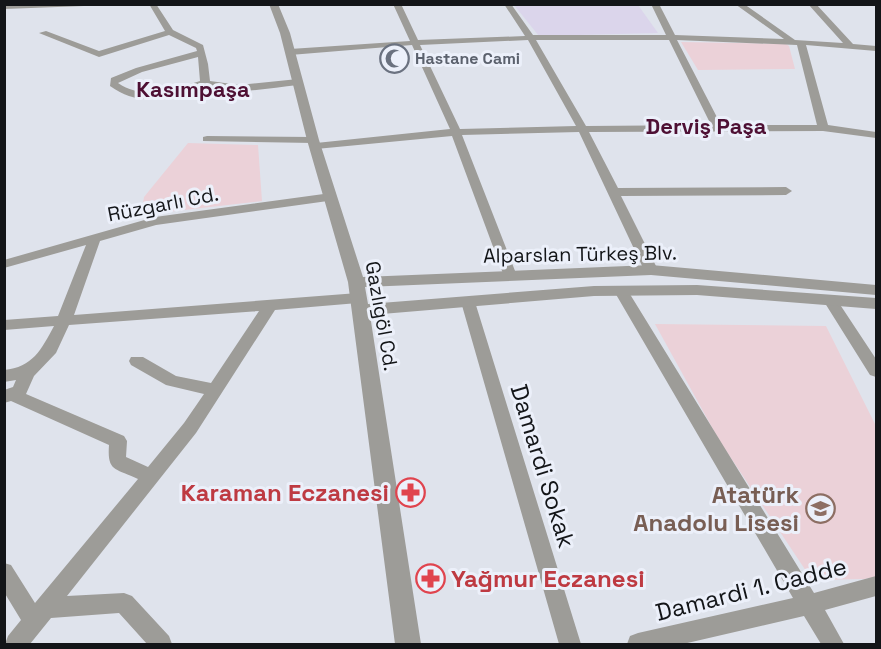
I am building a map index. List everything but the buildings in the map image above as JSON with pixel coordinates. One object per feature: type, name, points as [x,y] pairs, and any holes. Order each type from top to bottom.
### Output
[{"type":"street","points":[[4,7],[84,4]]},
{"type":"street","points":[[152,4],[170,32],[200,46],[205,83]]},
{"type":"street","name":"Gazlıgöl Cd.","points":[[273,4],[290,52],[358,296],[408,645]]},
{"type":"street","points":[[398,4],[456,132],[510,276]]},
{"type":"street","points":[[507,4],[532,38],[582,129],[651,270]]},
{"type":"street","points":[[654,4],[673,37],[718,129]]},
{"type":"street","points":[[738,4],[796,41],[823,128]]},
{"type":"street","points":[[811,4],[850,46]]},
{"type":"street","points":[[43,33],[99,54],[170,32]]},
{"type":"street","points":[[290,52],[532,38],[673,37],[796,41],[876,48]]},
{"type":"street","points":[[201,53],[126,75],[114,80],[113,84],[125,91],[148,97],[205,83],[225,87],[298,82]]},
{"type":"street","points":[[207,139],[315,143],[456,132],[582,129],[823,128],[876,135]]},
{"type":"street","points":[[614,192],[786,191]]},
{"type":"street","name":"Rüzgarlı Cd.","points":[[4,264],[155,221],[331,197]]},
{"type":"street","points":[[8,396],[19,391],[27,373],[50,349],[64,321],[95,237]]},
{"type":"street","name":"Alparslan Türkeş Blv.","points":[[358,296],[510,276],[651,270],[876,290]]},
{"type":"street","name":"Alparslan Türkeş Blv.","points":[[358,296],[468,302],[594,291],[697,290],[876,303]]},
{"type":"street","points":[[621,291],[811,604],[833,645]]},
{"type":"street","points":[[4,325],[270,306],[358,296]]},
{"type":"street","points":[[830,300],[876,371]]},
{"type":"street","name":"Damardi Sokak","points":[[468,302],[570,645]]},
{"type":"street","points":[[16,645],[190,428],[270,306]]},
{"type":"street","points":[[137,361],[172,381],[215,390]]},
{"type":"street","points":[[4,376],[27,373]]},
{"type":"street","points":[[8,396],[118,441],[117,461],[151,476]]},
{"type":"street","points":[[4,572],[12,596],[40,614],[124,603],[161,645]]},
{"type":"street","name":"Damardi 1. Cadde","points":[[638,645],[811,604],[876,586]]},
{"type":"shaded area","points":[[514,5],[638,5],[658,33],[539,36]]},
{"type":"shaded area","points":[[681,42],[786,44],[789,46],[795,69],[698,70]]},
{"type":"shaded area","points":[[188,143],[258,145],[262,201],[141,215],[144,197]]},
{"type":"shaded area","name":"Atatürk Anadolu Lisesi","points":[[655,324],[826,326],[876,426],[876,577],[812,580],[719,440]]},
{"type":"place","name":"Hastane Cami","points":[[394,58]]},
{"type":"place","name":"Karaman Eczanesi","points":[[410,492]]},
{"type":"place","name":"Atatürk Anadolu Lisesi","points":[[820,508]]},
{"type":"place","name":"Yağmur Eczanesi","points":[[430,578]]},
{"type":"district","name":"Kasımpaşa","points":[[193,89]]},
{"type":"district","name":"Derviş Paşa","points":[[706,126]]}]
